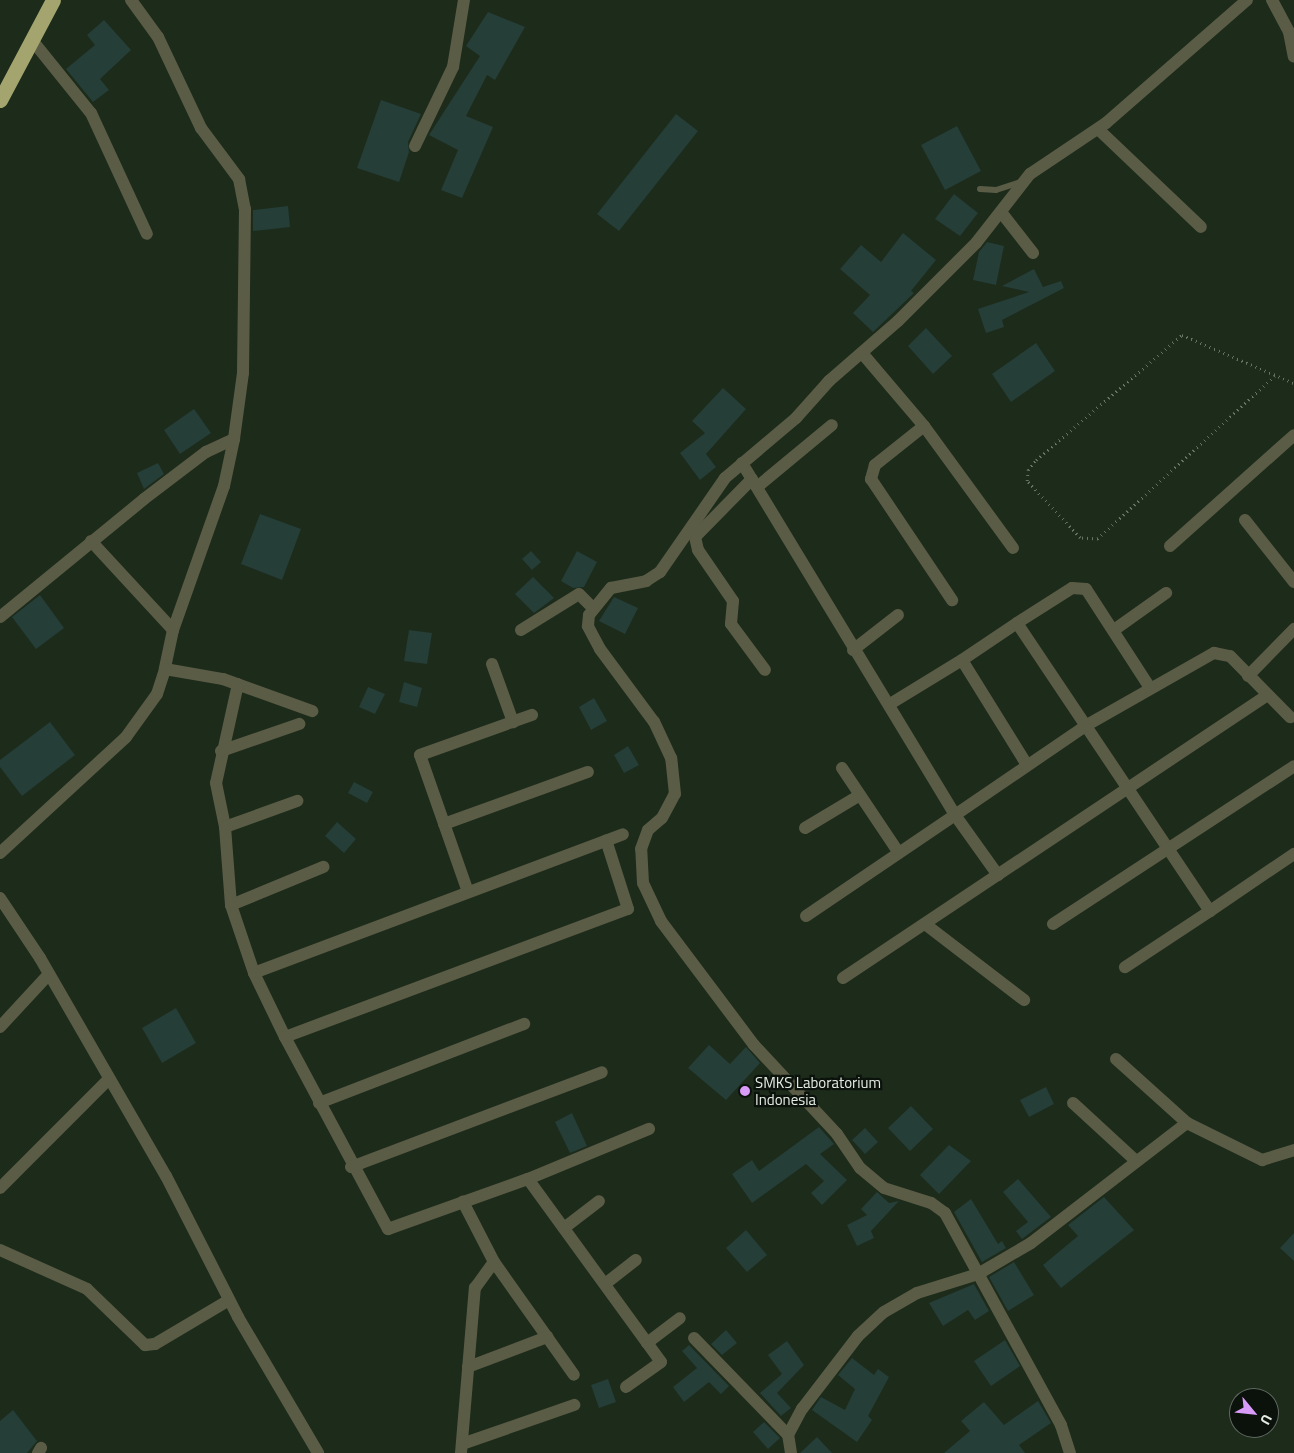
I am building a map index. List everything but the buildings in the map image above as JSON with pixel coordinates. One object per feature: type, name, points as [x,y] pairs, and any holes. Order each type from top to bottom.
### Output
[{"type":"highway","points":[[0,100],[53,0]]},
{"type":"street","points":[[0,853],[126,737],[157,694],[165,669],[173,630],[221,495],[234,438],[243,373],[246,243],[239,179],[201,128],[158,37],[131,0]]},
{"type":"street","points":[[415,146],[453,67],[464,0]]},
{"type":"street","points":[[1070,1453],[1061,1425],[943,1211],[884,1188],[860,1168],[837,1134],[754,1045],[661,921],[643,882],[641,849],[648,830],[662,818],[675,794],[671,758],[654,722],[588,626],[593,608],[611,588],[646,581],[660,572],[711,494],[742,462],[796,418],[829,380],[862,353],[976,244],[1002,212],[1022,181],[1054,154],[1098,129],[1247,0]]},
{"type":"street","points":[[1272,0],[1289,32],[1294,57]]},
{"type":"street","points":[[32,40],[91,113],[147,234]]},
{"type":"street","points":[[1098,129],[1201,226]]},
{"type":"street","points":[[1002,212],[1033,253]]},
{"type":"street","points":[[862,353],[924,426],[1013,548]]},
{"type":"street","points":[[764,670],[731,624],[733,600],[698,550],[695,537],[754,483],[832,425]]},
{"type":"street","points":[[924,426],[875,465],[871,479],[952,600]]},
{"type":"street","points":[[1170,546],[1294,434]]},
{"type":"street","points":[[0,617],[91,541],[206,452],[234,438]]},
{"type":"street","points":[[742,462],[853,650],[890,704],[955,815],[998,875]]},
{"type":"street","points":[[1245,520],[1294,582]]},
{"type":"street","points":[[91,541],[173,630]]},
{"type":"street","points":[[890,704],[962,660],[1072,588],[1086,589],[1150,688]]},
{"type":"street","points":[[1114,630],[1166,593]]},
{"type":"street","points":[[521,630],[579,594],[593,608]]},
{"type":"street","points":[[853,650],[898,615]]},
{"type":"street","points":[[1017,623],[1170,849],[1210,912]]},
{"type":"street","points":[[1248,676],[1294,629]]},
{"type":"street","points":[[806,916],[1087,725],[1214,652],[1230,656],[1266,696],[1293,717]]},
{"type":"street","points":[[962,660],[1027,765]]},
{"type":"street","points":[[492,664],[513,722]]},
{"type":"street","points":[[165,669],[238,684],[312,711]]},
{"type":"street","points":[[238,684],[221,751],[216,783],[225,827],[231,905],[254,972],[285,1036],[351,1167],[388,1229],[528,1179],[649,1129]]},
{"type":"street","points":[[843,978],[1266,696]]},
{"type":"street","points":[[468,892],[420,755],[532,715]]},
{"type":"street","points":[[221,751],[299,724]]},
{"type":"street","points":[[1053,924],[1294,766]]},
{"type":"street","points":[[842,768],[899,853]]},
{"type":"street","points":[[444,824],[588,772]]},
{"type":"street","points":[[805,828],[860,795]]},
{"type":"street","points":[[225,827],[297,801]]},
{"type":"street","points":[[254,972],[622,834]]},
{"type":"street","points":[[285,1036],[628,909],[606,840]]},
{"type":"street","points":[[1125,967],[1210,912],[1294,854]]},
{"type":"street","points":[[231,905],[324,867]]},
{"type":"street","points":[[0,898],[49,974],[166,1176],[228,1300],[318,1453]]},
{"type":"street","points":[[925,924],[1024,1000]]},
{"type":"street","points":[[0,1027],[49,974]]},
{"type":"street","points":[[319,1103],[524,1024]]},
{"type":"street","points":[[1116,1060],[1187,1123],[1262,1160],[1276,1159],[1294,1150]]},
{"type":"street","points":[[351,1167],[602,1072]]},
{"type":"street","points":[[0,1188],[109,1079]]},
{"type":"street","points":[[1073,1103],[1134,1160]]},
{"type":"street","points":[[788,1435],[830,1372],[884,1312],[917,1293],[978,1274],[1032,1242],[1134,1160],[1187,1123]]},
{"type":"street","points":[[528,1179],[661,1362],[626,1387]]},
{"type":"street","points":[[564,1228],[599,1201]]},
{"type":"street","points":[[463,1202],[494,1262],[574,1375]]},
{"type":"street","points":[[0,1250],[87,1289],[145,1345],[154,1344],[228,1300]]},
{"type":"street","points":[[605,1284],[636,1260]]},
{"type":"street","points":[[494,1262],[475,1288],[462,1449],[574,1404]]},
{"type":"street","points":[[647,1343],[680,1318]]},
{"type":"street","points":[[468,1367],[547,1337]]},
{"type":"street","points":[[694,1338],[788,1435],[791,1453]]},
{"type":"lane","points":[[980,189],[996,190],[1022,181]]},
{"type":"path","points":[[1274,376],[1098,539],[1080,538],[1027,481],[1028,470],[1036,460],[1182,336],[1294,383]]},
{"type":"place","name":"SMKS Laboratorium Indonesia","points":[[745,1091]]}]
